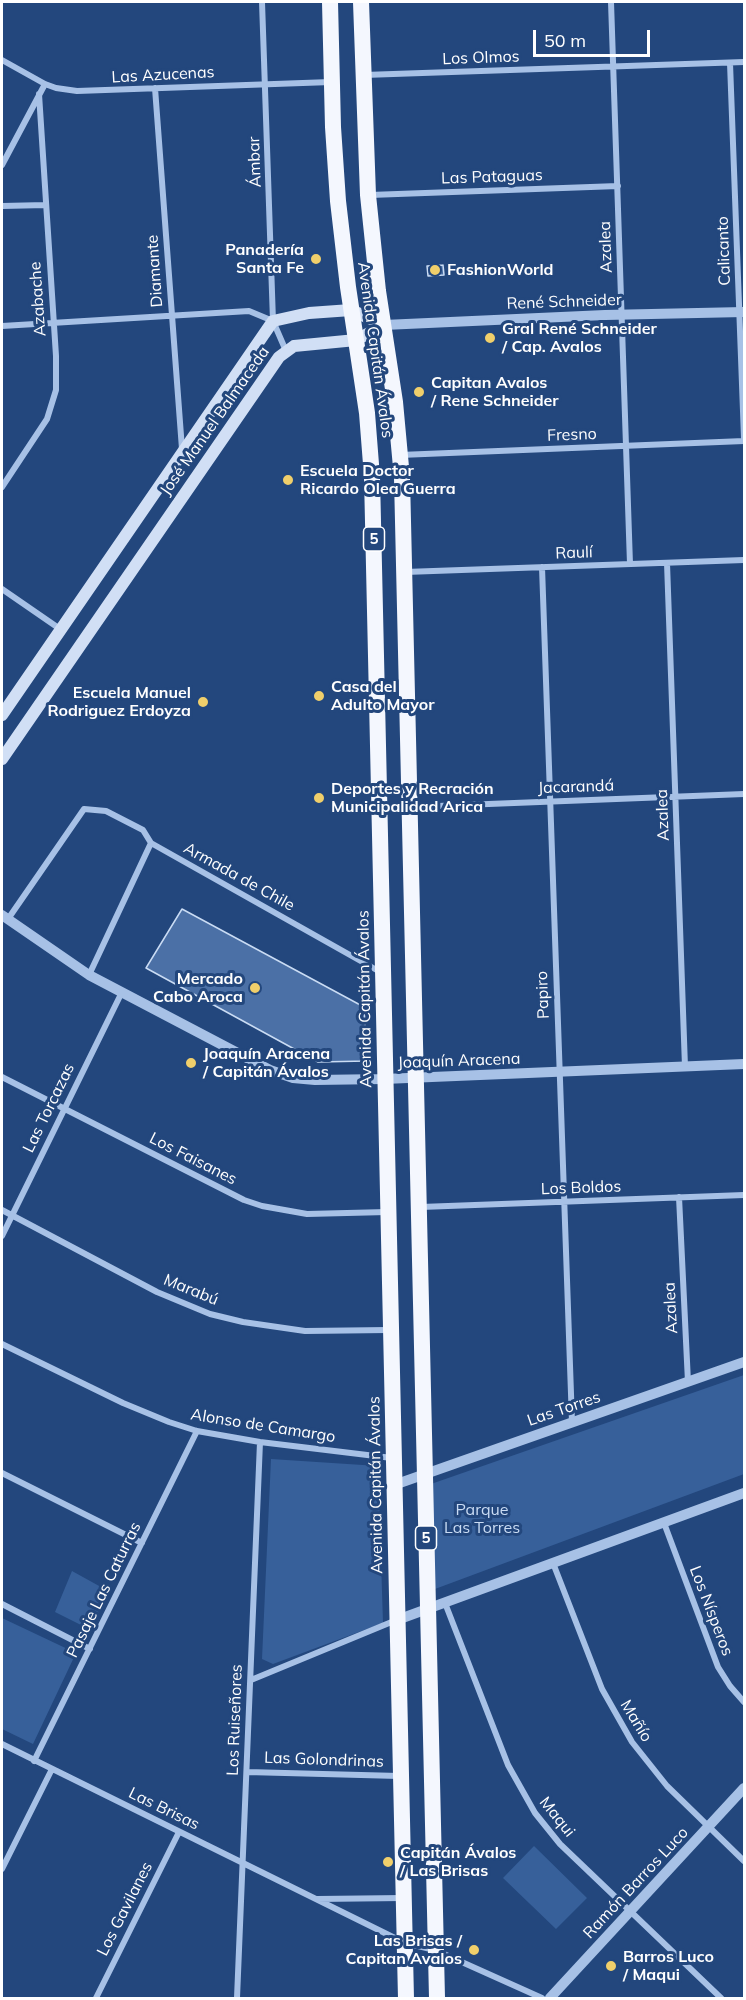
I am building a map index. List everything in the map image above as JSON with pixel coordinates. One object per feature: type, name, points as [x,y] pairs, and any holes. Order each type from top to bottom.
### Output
[{"type":"highway","name":"Avenida Capitán Ávalos","points":[[330,2],[336,176],[351,310],[367,413],[372,487],[406,1998]]},
{"type":"highway","name":"Avenida Capitán Ávalos","points":[[361,2],[368,195],[378,291],[400,455],[437,1998]]},
{"type":"main road","points":[[273,321],[309,313],[351,310],[384,325]]},
{"type":"main road","name":"José Manuel Balmaceda","points":[[2,715],[273,321]]},
{"type":"main road","name":"José Manuel Balmaceda","points":[[2,759],[279,357],[286,351],[303,344],[356,340],[384,325]]},
{"type":"street","name":"Ámbar","points":[[262,2],[273,321]]},
{"type":"street","name":"Azalea","points":[[611,2],[630,564]]},
{"type":"street","name":"Las Azucenas","points":[[2,60],[45,84],[78,91],[332,82]]},
{"type":"street","name":"Los Olmos","points":[[363,75],[744,62]]},
{"type":"street","name":"Calicanto","points":[[730,63],[742,312],[744,440]]},
{"type":"street","points":[[2,165],[45,84]]},
{"type":"street","name":"Diamante","points":[[155,88],[182,453]]},
{"type":"street","name":"Azabache","points":[[2,487],[37,436],[51,408],[56,380],[39,94]]},
{"type":"street","points":[[735,180],[744,180]]},
{"type":"street","name":"Las Pataguas","points":[[368,195],[618,186]]},
{"type":"street","points":[[2,206],[46,205]]},
{"type":"street","points":[[2,326],[240,310],[256,312],[273,321],[286,351]]},
{"type":"street","name":"René Schneider","points":[[384,325],[742,312]]},
{"type":"street","name":"Fresno","points":[[400,455],[744,440]]},
{"type":"street","name":"Raulí","points":[[404,572],[744,560]]},
{"type":"street","name":"Azalea","points":[[667,563],[685,1066]]},
{"type":"street","name":"Papiro","points":[[542,567],[572,1422]]},
{"type":"street","points":[[2,589],[60,629]]},
{"type":"street","name":"Jacarandá","points":[[409,807],[744,794]]},
{"type":"street","name":"Armada de Chile","points":[[5,917],[84,809],[106,811],[143,830],[151,843],[382,973]]},
{"type":"street","points":[[89,975],[151,843]]},
{"type":"street","name":"Joaquín Aracena","points":[[5,917],[89,975],[280,1075],[303,1080],[415,1078],[744,1064]]},
{"type":"street","name":"Las Torcazas","points":[[2,1236],[122,992]]},
{"type":"street","name":"Los Faisanes","points":[[2,1077],[244,1200],[262,1206],[307,1214],[387,1212]]},
{"type":"street","name":"Los Boldos","points":[[418,1207],[744,1195]]},
{"type":"street","name":"Azalea","points":[[679,1197],[688,1382]]},
{"type":"street","name":"Marabú","points":[[2,1209],[157,1292],[210,1314],[253,1324],[306,1331],[390,1330]]},
{"type":"street","name":"Alonso de Camargo","points":[[2,1344],[123,1403],[197,1431],[260,1442],[393,1458]]},
{"type":"street","name":"Las Torres","points":[[394,1485],[744,1362]]},
{"type":"street","name":"Pasaje Las Caturras","points":[[34,1761],[197,1431]]},
{"type":"street","name":"Los Ruiseñores","points":[[237,1998],[260,1442]]},
{"type":"street","points":[[2,1473],[142,1543]]},
{"type":"street","points":[[251,1680],[397,1620],[744,1493]]},
{"type":"street","name":"Los Nísperos","points":[[664,1522],[718,1667],[744,1702]]},
{"type":"street","name":"Mañío","points":[[553,1563],[602,1689],[622,1727],[655,1773],[744,1861]]},
{"type":"street","name":"Maqui","points":[[445,1603],[501,1748],[521,1792],[542,1823],[560,1844],[721,1998]]},
{"type":"street","points":[[2,1604],[90,1649]]},
{"type":"street","name":"Las Brisas","points":[[2,1744],[405,1943],[435,1950],[543,1998]]},
{"type":"street","points":[[2,1869],[52,1769]]},
{"type":"street","name":"Las Golondrinas","points":[[247,1772],[400,1776]]},
{"type":"street","name":"Ramón Barros Luco","points":[[550,1998],[744,1788]]},
{"type":"street","name":"Los Gavilanes","points":[[96,1998],[179,1832]]},
{"type":"street","name":"Las Brisas","points":[[315,1899],[403,1898]]},
{"type":"green space","name":"Parque Las Torres","points":[[744,1375],[744,1474],[435,1589],[431,1484]]},
{"type":"green space","points":[[271,1459],[378,1466],[383,1623],[273,1664],[262,1659]]},
{"type":"green space","points":[[72,1571],[110,1592],[89,1629],[55,1612]]},
{"type":"green space","points":[[2,1618],[76,1653],[33,1744],[2,1729]]},
{"type":"green space","points":[[534,1846],[587,1898],[556,1929],[503,1878]]},
{"type":"building","name":"FashionWorld","points":[[443,265],[444,275],[428,276],[427,266]]},
{"type":"building","name":"Mercado Cabo Aroca","points":[[182,909],[364,1007],[367,1061],[318,1062],[146,968]]},
{"type":"place","name":"Panadería Santa Fe","points":[[316,259]]},
{"type":"place","name":"FashionWorld","points":[[435,270]]},
{"type":"place","name":"Gral René Schneider / Cap. Avalos","points":[[490,338]]},
{"type":"place","name":"Capitan Avalos / Rene Schneider","points":[[419,392]]},
{"type":"place","name":"Escuela Doctor Ricardo Olea Guerra","points":[[288,480]]},
{"type":"place","name":"Casa del Adulto Mayor","points":[[319,696]]},
{"type":"place","name":"Escuela Manuel Rodriguez Erdoyza","points":[[203,702]]},
{"type":"place","name":"Deportes y Recración Municipalidad Arica","points":[[319,798]]},
{"type":"place","name":"Mercado Cabo Aroca","points":[[255,988]]},
{"type":"place","name":"Joaquín Aracena / Capitán Ávalos","points":[[191,1063]]},
{"type":"place","name":"Capitán Ávalos / Las Brisas","points":[[388,1862]]},
{"type":"place","name":"Las Brisas / Capitan Avalos","points":[[474,1950]]},
{"type":"place","name":"Barros Luco / Maqui","points":[[611,1966]]}]
